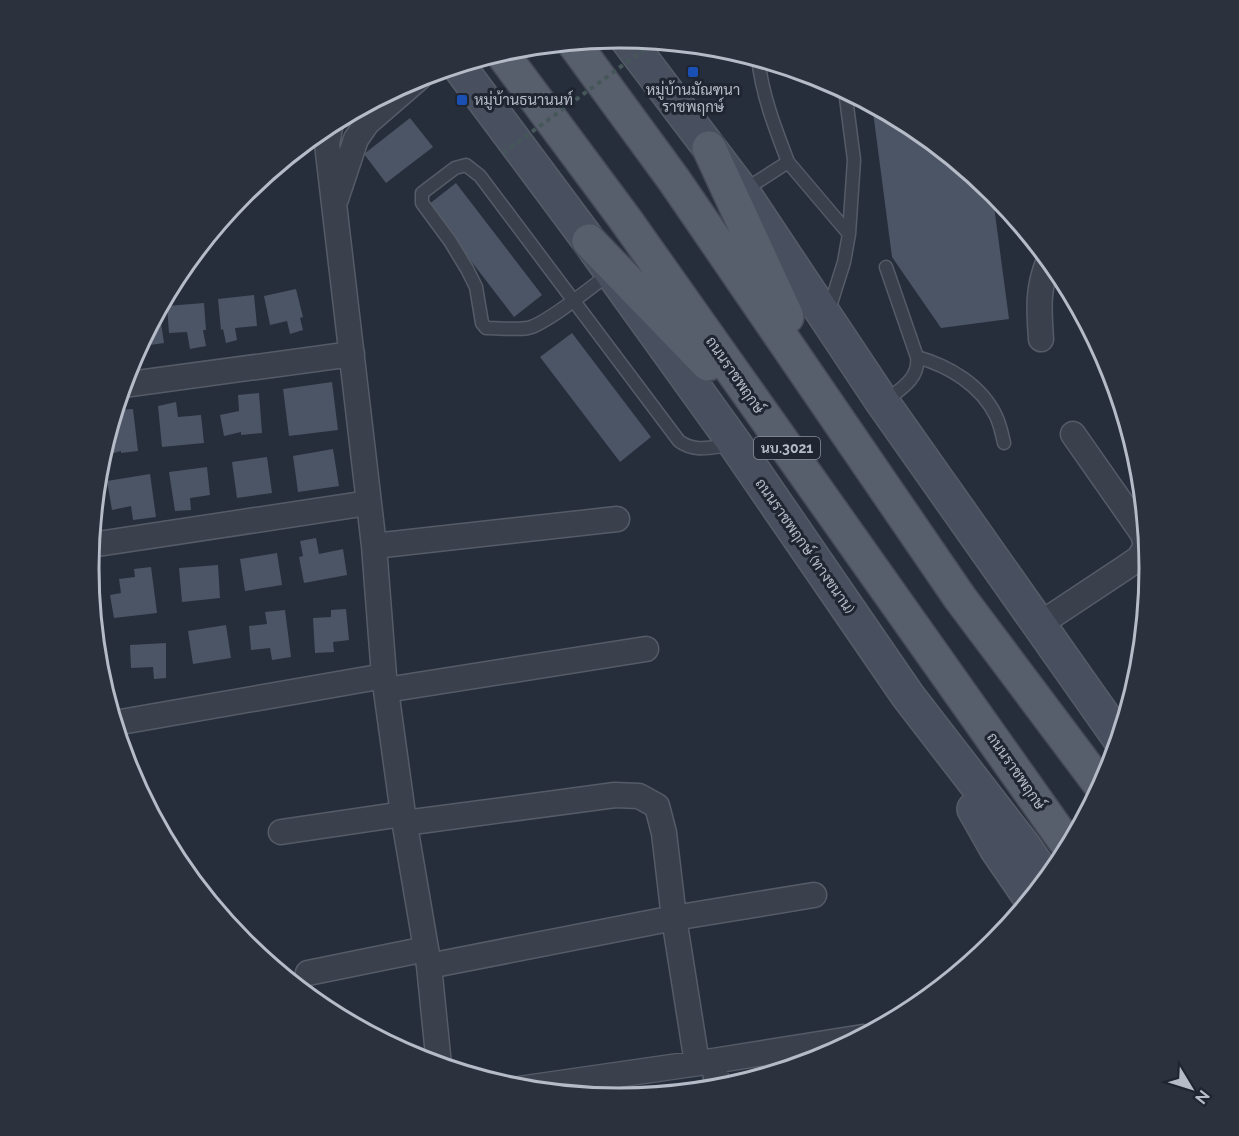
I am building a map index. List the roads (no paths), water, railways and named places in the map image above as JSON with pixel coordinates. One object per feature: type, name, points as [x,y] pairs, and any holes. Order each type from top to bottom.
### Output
[{"type":"main road","points":[[642,49],[709,148],[742,191],[883,403],[1114,730]]},
{"type":"main road","points":[[579,50],[674,180],[960,598],[1095,778]]},
{"type":"main road","name":"ถนนราชพฤกษ์","points":[[507,61],[625,219],[1063,839]]},
{"type":"main road","name":"ถนนราชพฤกษ์ (ทางขนาน)","points":[[464,72],[589,241],[735,444],[908,696],[1041,872]]},
{"type":"main road","points":[[709,148],[828,405]]},
{"type":"main road","points":[[589,241],[781,439]]},
{"type":"main road","points":[[908,696],[996,848],[1026,892]]},
{"type":"main road","points":[[1094,700],[1116,723]]},
{"type":"street","points":[[334,204],[356,139],[367,123],[392,101]]},
{"type":"street","points":[[328,138],[327,144],[374,546],[385,683],[404,818],[428,957],[438,1055]]},
{"type":"street","points":[[1041,339],[1040,294],[1045,269]]},
{"type":"street","points":[[134,384],[352,354]]},
{"type":"street","points":[[1073,434],[1137,526]]},
{"type":"street","points":[[100,544],[368,503]]},
{"type":"street","points":[[374,546],[617,519]]},
{"type":"street","points":[[1040,624],[1124,569],[1139,556]]},
{"type":"street","points":[[123,722],[385,683],[646,650]]},
{"type":"street","points":[[281,832],[615,795],[639,796],[657,806],[664,833],[674,918],[706,1062],[714,1079]]},
{"type":"street","points":[[308,973],[428,957],[814,895]]},
{"type":"street","points":[[553,1084],[831,1042]]},
{"type":"lane","points":[[759,68],[770,114],[788,162],[849,234]]},
{"type":"lane","points":[[826,317],[844,262],[849,234],[854,160],[846,101]]},
{"type":"lane","points":[[742,191],[788,162]]},
{"type":"lane","points":[[611,272],[574,300],[538,324],[528,328],[486,328],[482,323],[476,287],[450,241],[422,203],[422,193],[455,168],[466,165],[474,171],[480,176],[574,300],[679,441],[688,447],[698,449],[735,444]]},
{"type":"lane","points":[[883,403],[909,383],[918,366],[917,357],[886,267]]},
{"type":"lane","points":[[917,357],[939,363],[982,393],[997,417],[1004,443]]},
{"type":"place","name":"หมู่บ้านมัณฑนา ราชพฤกษ์","points":[[693,72]]},
{"type":"place","name":"หมู่บ้านธนานนท์","points":[[462,100]]}]
